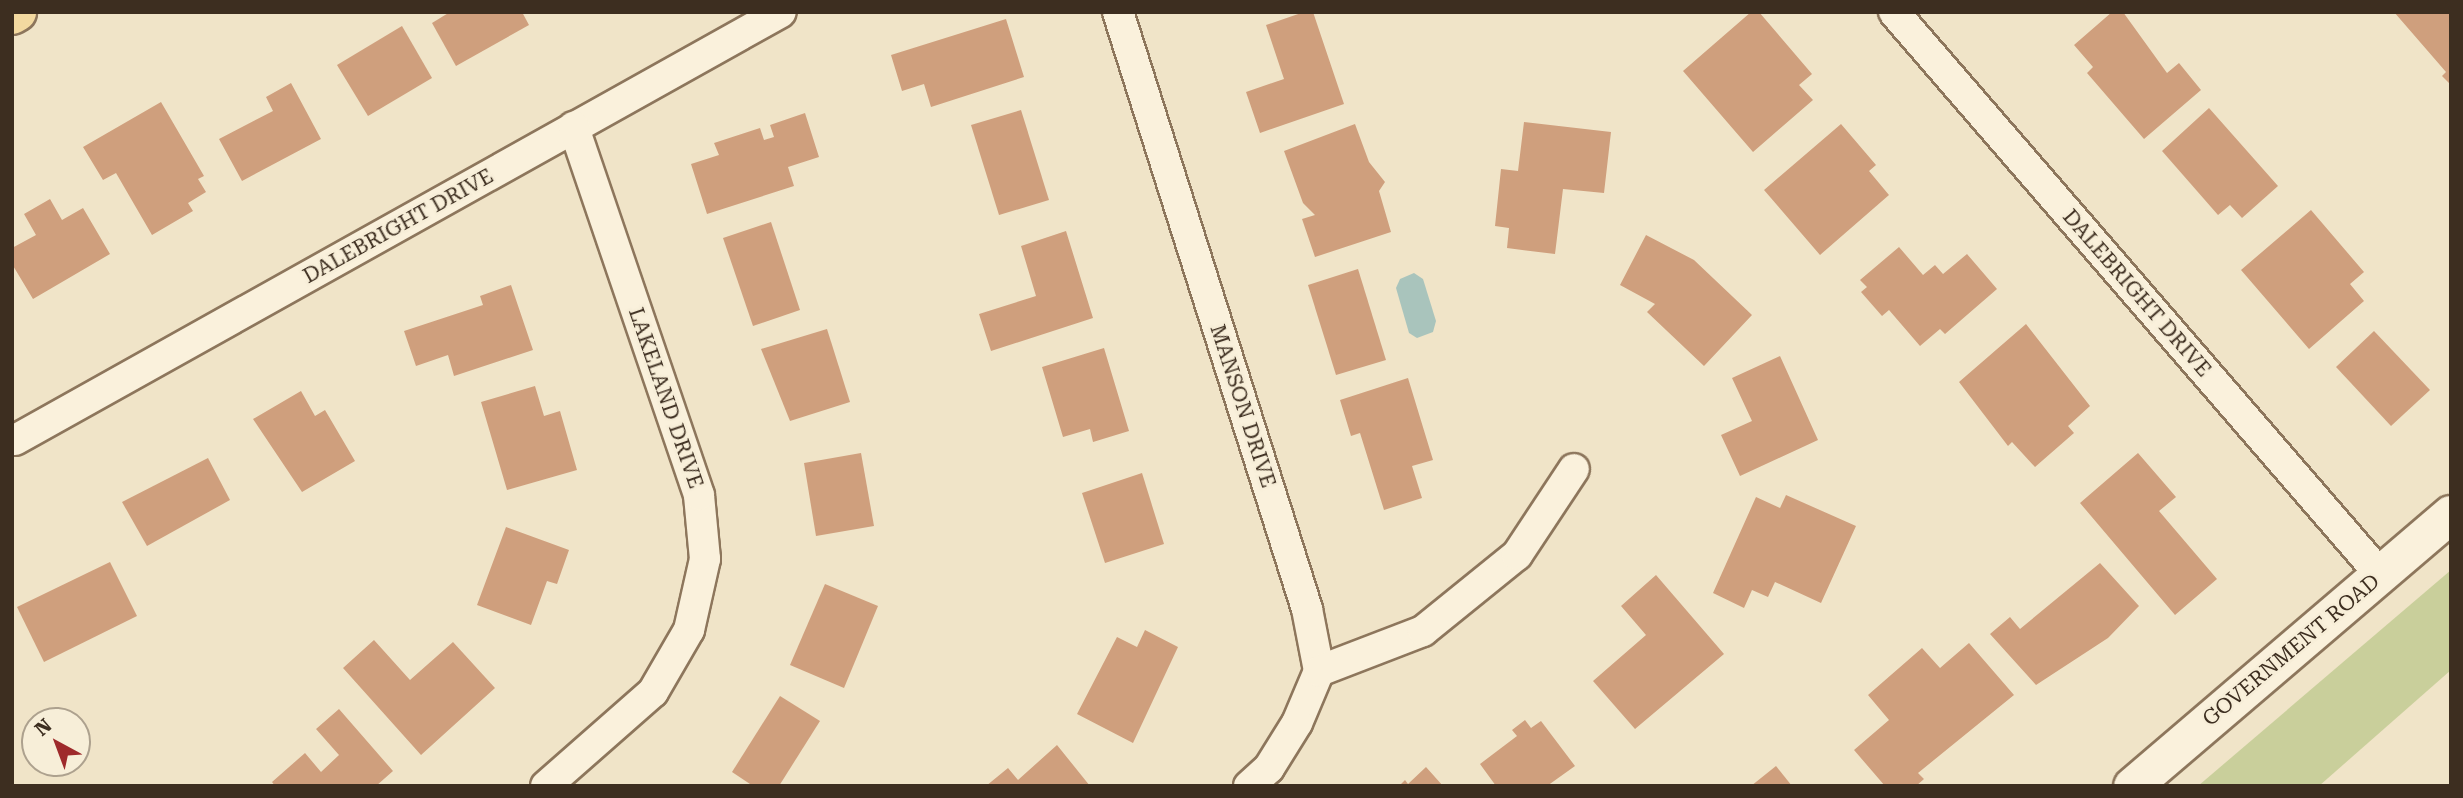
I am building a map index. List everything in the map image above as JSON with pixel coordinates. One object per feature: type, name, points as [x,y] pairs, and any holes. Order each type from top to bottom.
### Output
[{"type":"main road","points":[[12,15],[17,12]]},
{"type":"street","name":"DALEBRIGHT DRIVE","points":[[15,440],[781,12]]},
{"type":"street","name":"MANSON DRIVE","points":[[1118,12],[1307,609],[1319,671]]},
{"type":"street","name":"DALEBRIGHT DRIVE","points":[[1894,12],[2380,574]]},
{"type":"street","name":"LAKELAND DRIVE","points":[[546,786],[653,692],[689,630],[705,559],[699,495],[574,127]]},
{"type":"street","points":[[1249,786],[1269,768],[1297,723],[1319,671],[1423,631],[1517,555],[1574,468]]},
{"type":"street","name":"GOVERNMENT ROAD","points":[[2132,786],[2451,514]]},
{"type":"green space","points":[[2451,570],[2451,670],[2319,786],[2198,786]]},
{"type":"water","points":[[1414,273],[1423,279],[1436,321],[1433,332],[1417,338],[1409,333],[1396,288],[1400,279]]},
{"type":"building","points":[[450,12],[522,12],[529,25],[456,66],[432,23]]},
{"type":"building","points":[[1304,12],[1313,12],[1344,104],[1260,133],[1246,92],[1284,79],[1266,25]]},
{"type":"building","points":[[1751,12],[1759,12],[1812,74],[1799,85],[1813,100],[1753,152],[1683,71]]},
{"type":"building","points":[[2112,12],[2123,12],[2167,73],[2179,63],[2201,90],[2144,139],[2087,73],[2093,67],[2074,45]]},
{"type":"building","points":[[2394,12],[2451,12],[2451,85],[2442,76],[2446,72]]},
{"type":"building","points":[[1006,19],[1024,77],[931,107],[924,84],[902,91],[891,55]]},
{"type":"building","points":[[402,26],[432,78],[368,116],[337,65]]},
{"type":"building","points":[[291,83],[321,139],[242,181],[219,139],[273,111],[266,97]]},
{"type":"building","points":[[161,102],[204,176],[198,179],[206,192],[188,203],[193,211],[152,235],[116,173],[103,180],[83,147]]},
{"type":"building","points":[[2209,108],[2278,186],[2242,218],[2230,205],[2218,215],[2162,151]]},
{"type":"building","points":[[1021,110],[1049,200],[999,215],[971,125]]},
{"type":"building","points":[[805,113],[819,157],[788,167],[794,186],[707,214],[691,164],[719,155],[714,143],[760,128],[764,140],[774,137],[770,125]]},
{"type":"building","points":[[1524,122],[1611,132],[1604,193],[1563,189],[1555,254],[1507,248],[1509,228],[1495,226],[1501,169],[1518,171]]},
{"type":"building","points":[[1355,124],[1369,162],[1385,182],[1379,191],[1391,232],[1315,257],[1302,219],[1315,215],[1303,203],[1284,151]]},
{"type":"building","points":[[1841,124],[1876,165],[1869,171],[1889,195],[1820,255],[1764,190]]},
{"type":"building","points":[[50,199],[62,220],[83,208],[110,254],[33,299],[12,264],[12,248],[36,235],[24,214]]},
{"type":"building","points":[[2311,210],[2364,272],[2350,284],[2364,301],[2309,349],[2241,270]]},
{"type":"building","points":[[771,222],[800,310],[753,326],[723,238]]},
{"type":"building","points":[[1066,231],[1093,318],[991,351],[979,314],[1036,296],[1021,246]]},
{"type":"building","points":[[1646,235],[1694,260],[1752,315],[1704,366],[1647,312],[1655,304],[1620,285]]},
{"type":"building","points":[[1899,247],[1923,275],[1935,265],[1943,274],[1967,254],[1997,289],[1945,334],[1940,329],[1920,346],[1889,310],[1882,316],[1861,292],[1867,287],[1860,280]]},
{"type":"building","points":[[1358,269],[1386,360],[1336,375],[1308,285]]},
{"type":"building","points":[[511,285],[533,350],[454,376],[448,355],[416,366],[404,331],[483,305],[480,296]]},
{"type":"building","points":[[2026,324],[2090,406],[2068,426],[2074,433],[2035,467],[2012,442],[2008,446],[1959,382]]},
{"type":"building","points":[[827,329],[850,402],[790,421],[761,349]]},
{"type":"building","points":[[2374,331],[2430,390],[2391,426],[2336,367]]},
{"type":"building","points":[[1104,348],[1129,431],[1093,442],[1090,429],[1063,437],[1042,367]]},
{"type":"building","points":[[1780,356],[1818,440],[1740,476],[1721,435],[1752,421],[1732,378]]},
{"type":"building","points":[[1408,378],[1433,460],[1412,466],[1422,498],[1384,510],[1360,433],[1351,436],[1340,400]]},
{"type":"building","points":[[535,386],[544,416],[560,411],[577,470],[507,490],[481,402]]},
{"type":"building","points":[[301,391],[315,416],[325,410],[355,461],[302,492],[253,419]]},
{"type":"building","points":[[861,453],[874,526],[816,536],[804,463]]},
{"type":"building","points":[[2138,453],[2176,497],[2159,511],[2217,579],[2175,615],[2080,503]]},
{"type":"building","points":[[208,458],[230,500],[147,546],[122,502]]},
{"type":"building","points":[[1142,473],[1164,544],[1105,563],[1082,493]]},
{"type":"building","points":[[1786,495],[1856,526],[1821,603],[1775,582],[1768,597],[1752,590],[1744,608],[1713,593],[1756,497],[1780,508]]},
{"type":"building","points":[[506,527],[569,550],[557,584],[547,581],[531,625],[477,605]]},
{"type":"building","points":[[110,562],[137,616],[44,662],[17,607]]},
{"type":"building","points":[[2100,563],[2139,606],[2108,638],[2036,685],[1990,634],[2010,617],[2020,629]]},
{"type":"building","points":[[1656,575],[1724,654],[1635,729],[1593,681],[1646,635],[1621,606]]},
{"type":"building","points":[[825,584],[878,606],[844,688],[790,665]]},
{"type":"building","points":[[1145,630],[1178,647],[1133,743],[1077,714],[1117,637],[1137,647]]},
{"type":"building","points":[[374,640],[410,680],[453,642],[495,688],[421,755],[343,668]]},
{"type":"building","points":[[1969,643],[2014,695],[1918,773],[1924,779],[1916,786],[1885,786],[1854,750],[1889,720],[1868,695],[1922,648],[1940,668]]},
{"type":"building","points":[[780,696],[820,721],[779,786],[753,786],[732,772]]},
{"type":"building","points":[[339,709],[393,771],[376,786],[275,786],[272,782],[305,753],[321,772],[339,755],[316,729]]},
{"type":"building","points":[[1525,720],[1531,728],[1541,721],[1575,766],[1547,786],[1496,786],[1480,764],[1517,736],[1512,730]]},
{"type":"building","points":[[1057,745],[1090,786],[986,786],[1008,768],[1018,780]]},
{"type":"building","points":[[1776,766],[1792,786],[1751,786]]},
{"type":"building","points":[[1426,767],[1443,786],[1399,786],[1405,780],[1408,784]]}]
